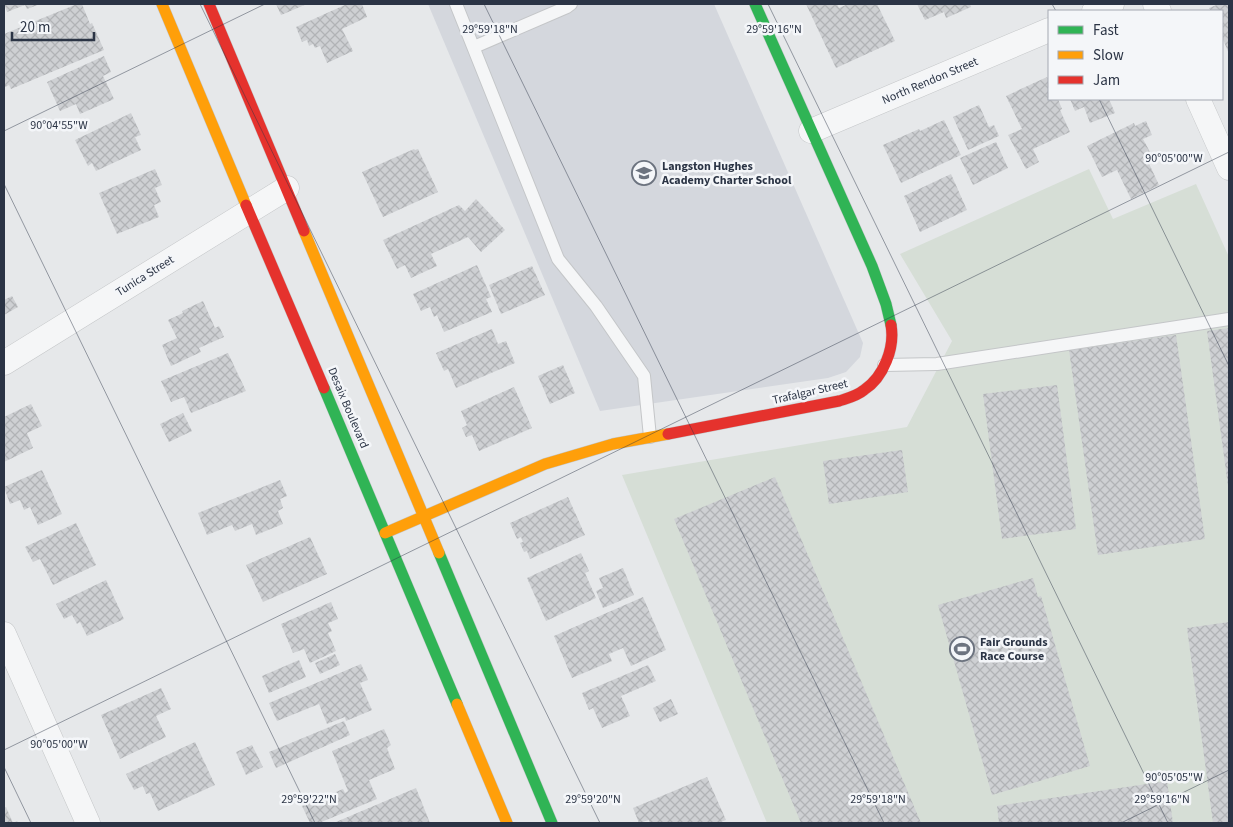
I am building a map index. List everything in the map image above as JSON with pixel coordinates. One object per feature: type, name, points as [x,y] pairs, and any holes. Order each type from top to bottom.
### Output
[{"type":"street","name":"Desaix Boulevard","points":[[162,4],[507,823]]},
{"type":"street","points":[[209,4],[552,823]]},
{"type":"street","name":"Trafalgar Street","points":[[385,533],[545,464],[613,444],[839,401],[857,395],[874,384],[891,351],[893,333],[888,307],[872,266],[755,4]]},
{"type":"street","points":[[1097,10],[1112,4]]},
{"type":"street","name":"North Rendon Street","points":[[811,131],[1048,30]]},
{"type":"street","points":[[1198,100],[1229,168]]},
{"type":"street","name":"Tunica Street","points":[[4,363],[287,188]]},
{"type":"street","points":[[4,634],[88,823]]},
{"type":"lane","points":[[456,4],[558,258],[596,306],[644,376],[650,437]]},
{"type":"lane","points":[[474,47],[571,4]]},
{"type":"lane","points":[[884,365],[937,364],[1229,319]]},
{"type":"shaded area","name":"Langston Hughes Academy Charter School","points":[[428,4],[714,4],[863,343],[860,357],[846,372],[828,378],[600,411]]},
{"type":"shaded area","name":"Fair Grounds Race Course","points":[[1089,169],[1113,219],[1196,184],[1229,257],[1229,823],[767,823],[622,475],[907,427],[952,341],[900,254]]},
{"type":"building","points":[[4,4],[40,4],[27,9],[25,5],[7,12]]},
{"type":"building","points":[[77,4],[82,4],[104,50],[11,89],[9,85],[5,87],[4,34]]},
{"type":"building","points":[[276,4],[307,4],[281,15]]},
{"type":"building","points":[[347,4],[362,4],[367,17],[342,29],[353,51],[327,63],[320,46],[315,48],[313,44],[309,46],[307,40],[302,42],[296,27]]},
{"type":"building","points":[[806,4],[837,4],[839,8],[848,4],[877,4],[895,41],[836,68]]},
{"type":"building","points":[[917,4],[970,4],[971,7],[946,18],[944,12],[925,20]]},
{"type":"building","points":[[1219,4],[1229,4],[1229,54],[1223,39],[1223,10],[1210,10],[1209,8]]},
{"type":"building","points":[[104,56],[111,72],[103,76],[114,99],[80,114],[76,104],[60,111],[47,82]]},
{"type":"building","points":[[1047,77],[1048,100],[1058,100],[1062,109],[1060,110],[1070,132],[1033,149],[1039,162],[1026,169],[1008,135],[1022,129],[1006,96]]},
{"type":"building","points":[[1070,100],[1109,100],[1115,113],[1090,123],[1084,107],[1075,111]]},
{"type":"building","points":[[979,105],[989,127],[994,125],[999,136],[968,150],[953,117]]},
{"type":"building","points":[[131,113],[141,135],[135,137],[141,150],[96,171],[92,163],[88,166],[75,140]]},
{"type":"building","points":[[944,120],[961,155],[901,183],[883,145]]},
{"type":"building","points":[[1146,121],[1152,135],[1143,139],[1150,152],[1145,155],[1159,185],[1131,199],[1117,170],[1102,177],[1087,146],[1134,123],[1135,126]]},
{"type":"building","points":[[996,142],[1008,168],[973,185],[960,158]]},
{"type":"building","points":[[414,149],[418,149],[438,192],[383,217],[362,172]]},
{"type":"building","points":[[155,169],[162,185],[155,188],[161,202],[154,205],[159,217],[117,234],[99,193]]},
{"type":"building","points":[[951,174],[967,210],[920,232],[904,196]]},
{"type":"building","points":[[476,199],[505,230],[481,252],[468,237],[431,254],[437,266],[411,278],[405,265],[397,269],[383,240],[459,205],[465,211]]},
{"type":"building","points":[[477,265],[491,297],[486,299],[492,312],[444,332],[437,315],[434,317],[430,307],[421,311],[413,294]]},
{"type":"building","points":[[532,266],[545,295],[501,314],[489,285]]},
{"type":"building","points":[[12,296],[18,307],[4,315],[4,300]]},
{"type":"building","points":[[203,301],[215,328],[219,326],[224,337],[199,348],[201,352],[171,366],[162,345],[177,338],[168,320]]},
{"type":"building","points":[[1229,328],[1229,486],[1228,486],[1207,331]]},
{"type":"building","points":[[492,329],[498,344],[506,341],[515,363],[456,388],[448,369],[444,371],[436,353]]},
{"type":"building","points":[[1176,335],[1205,539],[1098,555],[1069,350]]},
{"type":"building","points":[[228,353],[246,391],[191,413],[184,397],[171,402],[161,381]]},
{"type":"building","points":[[563,365],[575,393],[550,404],[538,376]]},
{"type":"building","points":[[1057,385],[1076,529],[1002,539],[983,394]]},
{"type":"building","points":[[514,387],[532,428],[479,451],[472,435],[466,437],[462,428],[467,425],[461,411]]},
{"type":"building","points":[[31,404],[42,426],[27,433],[33,448],[4,462],[4,417]]},
{"type":"building","points":[[183,413],[192,431],[169,442],[160,424]]},
{"type":"building","points":[[902,450],[908,492],[829,504],[823,461]]},
{"type":"building","points":[[42,470],[62,514],[38,525],[30,507],[24,510],[20,500],[10,504],[4,487]]},
{"type":"building","points":[[775,477],[921,823],[801,823],[674,519]]},
{"type":"building","points":[[280,480],[287,496],[280,499],[283,508],[278,511],[283,524],[256,535],[252,524],[235,531],[232,525],[207,535],[198,513]]},
{"type":"building","points":[[568,497],[585,535],[530,559],[527,551],[524,552],[520,543],[523,542],[521,537],[517,539],[510,523]]},
{"type":"building","points":[[76,523],[96,565],[53,585],[40,559],[33,562],[25,547]]},
{"type":"building","points":[[310,537],[327,574],[263,602],[246,565]]},
{"type":"building","points":[[581,553],[589,571],[585,573],[596,598],[546,621],[527,578]]},
{"type":"building","points":[[623,568],[634,595],[603,608],[596,591],[603,588],[599,578]]},
{"type":"building","points":[[1033,578],[1038,597],[1041,596],[1090,766],[992,795],[938,605]]},
{"type":"building","points":[[106,580],[124,619],[87,636],[80,622],[77,624],[72,615],[64,619],[56,604]]},
{"type":"building","points":[[643,597],[666,650],[631,666],[623,648],[609,654],[612,661],[572,678],[554,636]]},
{"type":"building","points":[[331,602],[338,619],[328,623],[332,631],[328,633],[336,651],[310,663],[304,649],[293,653],[281,624]]},
{"type":"building","points":[[1229,622],[1229,823],[1213,823],[1187,628]]},
{"type":"building","points":[[335,654],[340,665],[320,674],[315,663]]},
{"type":"building","points":[[299,660],[306,677],[269,693],[262,676]]},
{"type":"building","points":[[361,664],[368,680],[360,683],[372,710],[346,721],[345,717],[327,724],[319,704],[277,721],[269,703]]},
{"type":"building","points":[[648,665],[656,681],[621,696],[630,716],[602,728],[593,708],[589,710],[582,693]]},
{"type":"building","points":[[161,688],[171,709],[156,716],[166,737],[120,759],[101,715]]},
{"type":"building","points":[[671,699],[678,714],[660,722],[653,708]]},
{"type":"building","points":[[344,721],[350,735],[276,768],[269,752]]},
{"type":"building","points":[[384,729],[391,745],[387,748],[395,769],[369,780],[377,799],[319,823],[310,823],[302,806],[343,789],[345,793],[348,791],[332,751]]},
{"type":"building","points":[[195,742],[215,785],[158,811],[150,793],[146,794],[143,786],[134,790],[126,774]]},
{"type":"building","points":[[252,745],[263,767],[246,775],[236,752]]},
{"type":"building","points":[[707,777],[726,820],[718,823],[650,823],[649,820],[639,823],[633,808]]},
{"type":"building","points":[[1167,781],[1173,823],[999,823],[997,806]]},
{"type":"building","points":[[416,788],[430,823],[336,823],[336,822]]},
{"type":"building","points":[[6,807],[13,823],[4,823],[4,808]]},
{"type":"traffic: fast","points":[[755,4],[872,266],[886,304],[891,325]]},
{"type":"traffic: fast","points":[[324,388],[457,704]]},
{"type":"traffic: fast","points":[[439,553],[552,823]]},
{"type":"traffic: slow","points":[[162,4],[246,205]]},
{"type":"traffic: slow","points":[[304,231],[439,553]]},
{"type":"traffic: slow","points":[[385,533],[545,464],[613,444],[668,434]]},
{"type":"traffic: slow","points":[[457,704],[507,823]]},
{"type":"traffic: jam","points":[[209,4],[304,231]]},
{"type":"traffic: jam","points":[[246,205],[324,388]]},
{"type":"traffic: jam","points":[[668,434],[839,401],[855,395],[871,384],[882,370],[891,343],[891,325]]},
{"type":"place","name":"Langston Hughes Academy Charter School","points":[[644,173]]},
{"type":"place","name":"Fair Grounds Race Course","points":[[962,649]]}]
